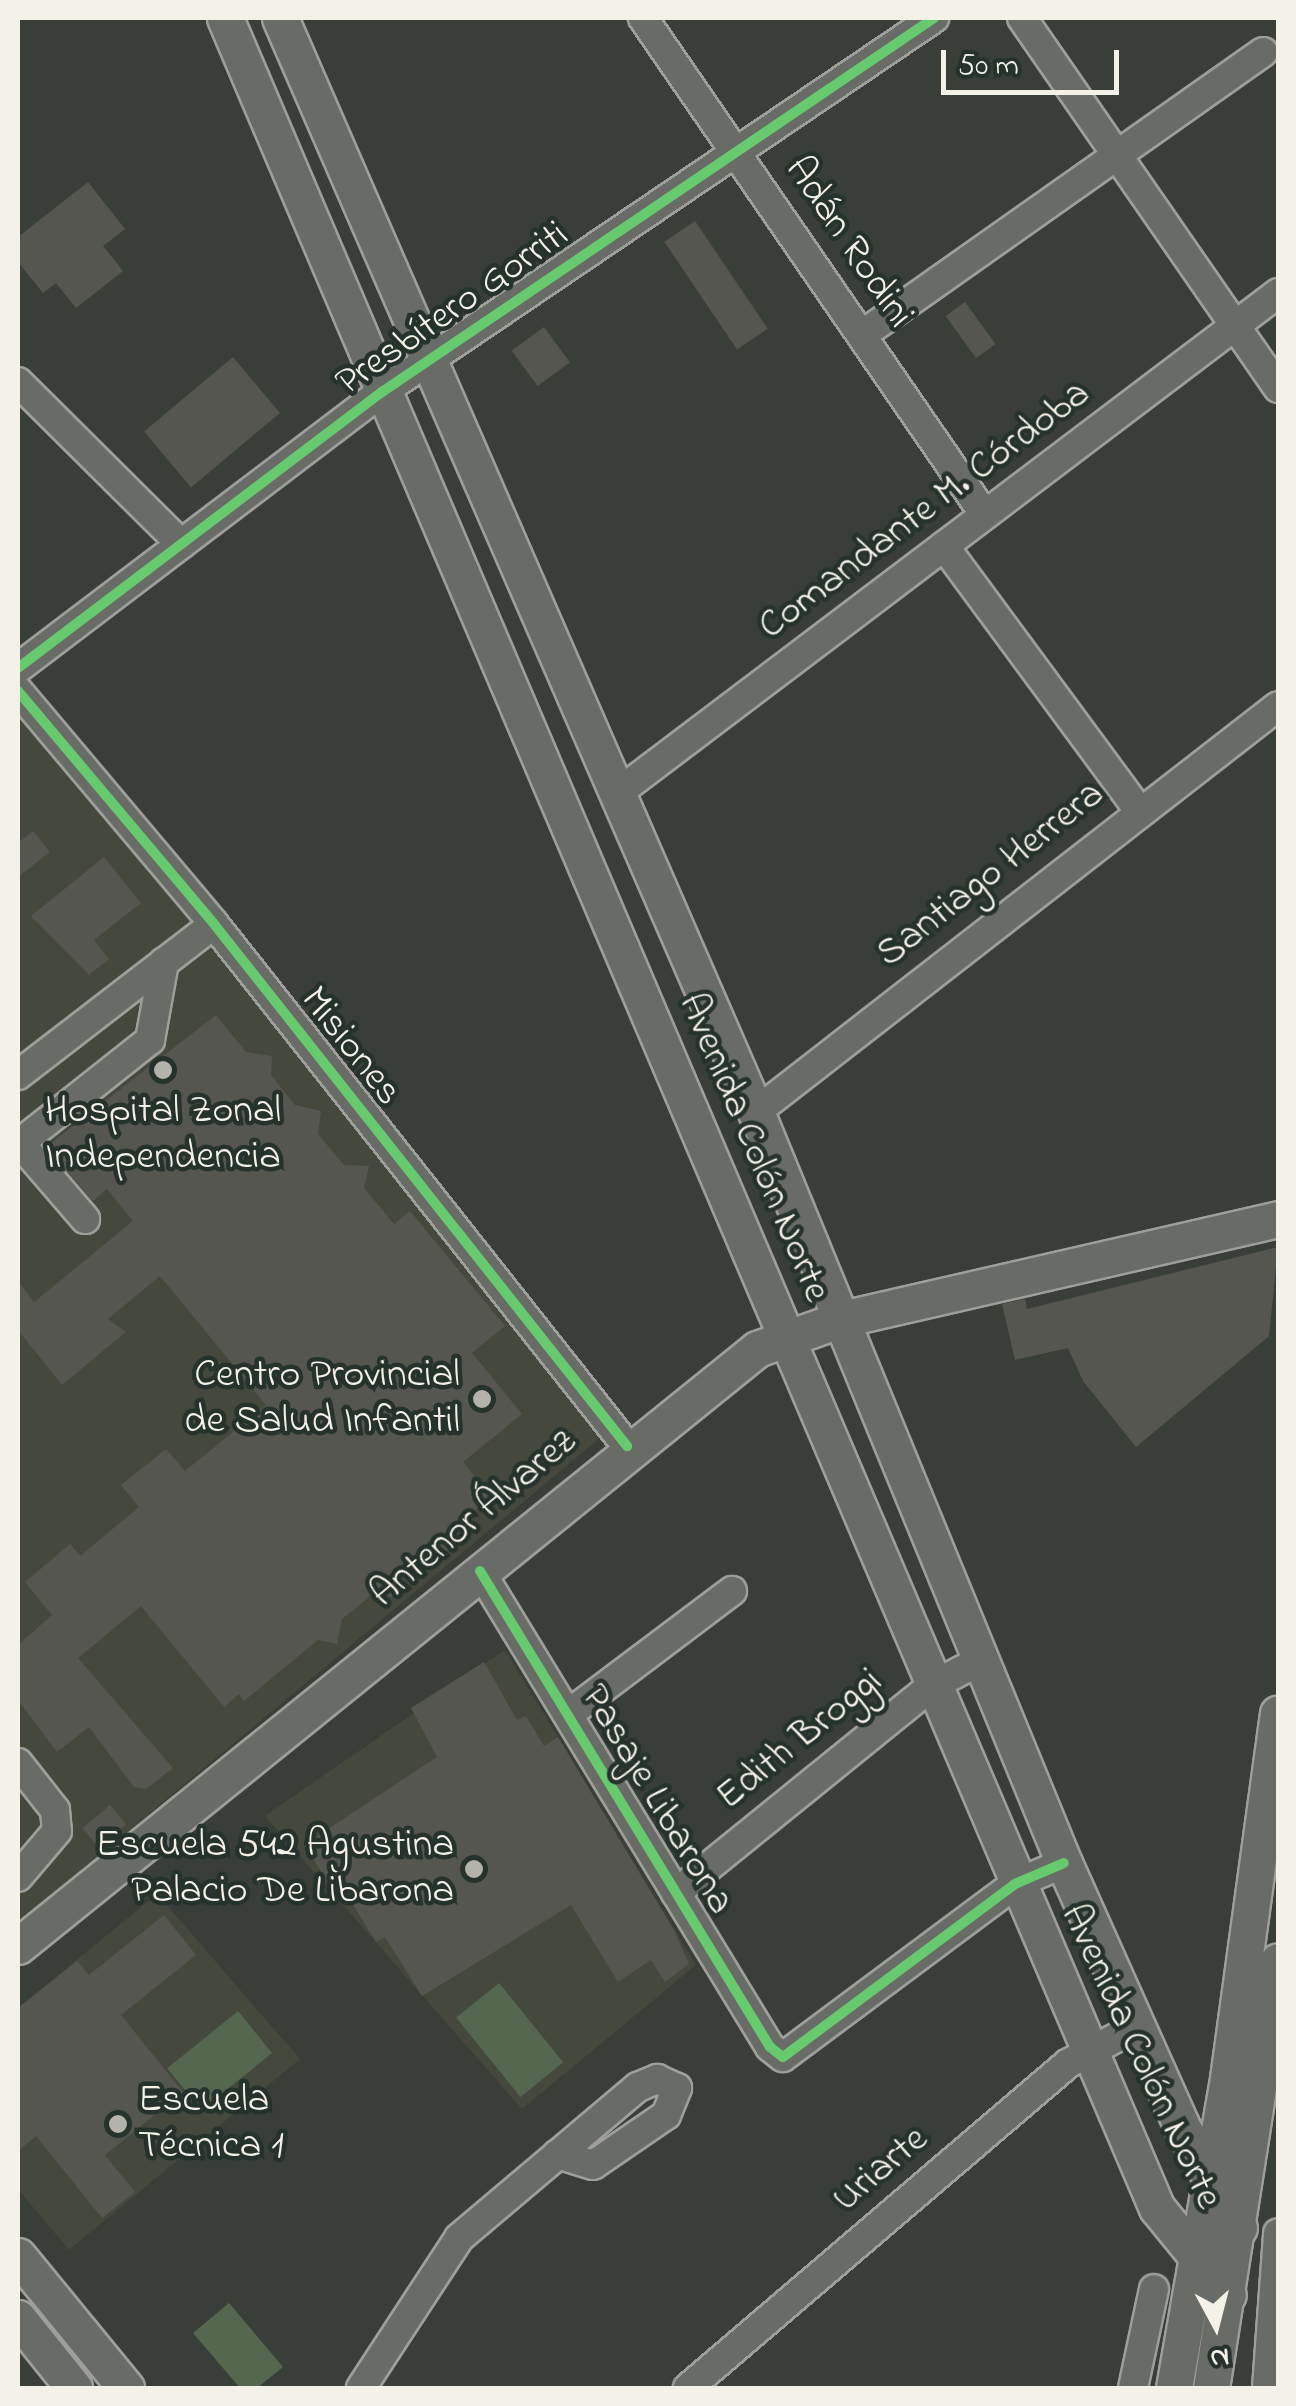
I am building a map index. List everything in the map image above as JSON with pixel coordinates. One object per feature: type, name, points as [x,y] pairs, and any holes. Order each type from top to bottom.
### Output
[{"type":"main road","name":"Avenida Colón Norte","points":[[225,18],[787,1336],[1014,1884],[1157,2208],[1196,2262],[1228,2296]]},
{"type":"main road","name":"Avenida Colón Norte","points":[[280,18],[426,364],[620,792],[756,1112],[1064,1863],[1161,2082],[1239,2228]]},
{"type":"main road","name":"Antenor Álvarez","points":[[18,1946],[628,1446],[787,1336],[1278,1219]]},
{"type":"main road","points":[[1174,2388],[1228,2078],[1278,1713]]},
{"type":"main road","points":[[1211,2388],[1278,1961]]},
{"type":"main road","points":[[1161,2082],[1203,2094],[1228,2078]]},
{"type":"main road","points":[[18,2256],[126,2388]]},
{"type":"main road","points":[[18,2318],[74,2388]]},
{"type":"street","name":"Adán Rodini","points":[[642,18],[985,515]]},
{"type":"street","name":"Presbítero Gorriti","points":[[18,668],[382,392],[934,18]]},
{"type":"street","points":[[1022,18],[1278,388]]},
{"type":"street","points":[[862,335],[1263,52]]},
{"type":"street","name":"Comandante M. Córdoba","points":[[620,792],[1278,292]]},
{"type":"street","points":[[18,382],[181,544]]},
{"type":"street","points":[[944,546],[1138,809]]},
{"type":"street","name":"Misiones","points":[[18,691],[214,924],[628,1446]]},
{"type":"street","name":"Santiago Herrera","points":[[756,1112],[1138,809],[1278,706]]},
{"type":"street","points":[[18,1075],[214,924]]},
{"type":"street","points":[[84,1218],[19,1142],[150,1040],[164,962]]},
{"type":"street","name":"Pasaje Libarona","points":[[480,1570],[676,1892],[783,2057],[1014,1884]]},
{"type":"street","points":[[570,1713],[732,1591]]},
{"type":"street","name":"Edith Broggi","points":[[676,1892],[930,1686],[982,1660]]},
{"type":"street","points":[[18,1764],[55,1810],[57,1831],[18,1876]]},
{"type":"street","points":[[1014,1884],[1064,1863]]},
{"type":"street","name":"Uriarte","points":[[688,2388],[1091,2052],[1136,2027]]},
{"type":"street","points":[[361,2388],[459,2238],[558,2154]]},
{"type":"street","points":[[1239,2228],[1277,2246],[1267,2388]]},
{"type":"street","points":[[1133,2388],[1154,2289]]},
{"type":"street","points":[[1228,2296],[1274,2319]]},
{"type":"shaded area","name":"Hospital Zonal Independencia","points":[[18,703],[601,1437],[18,1923]]},
{"type":"shaded area","name":"Escuela 542 Agustina Palacio De Libarona","points":[[505,1650],[696,1965],[522,2109],[265,1816]]},
{"type":"shaded area","name":"Escuela Técnica 1","points":[[157,1894],[300,2059],[69,2250],[18,2189],[18,2008]]},
{"type":"green space","points":[[499,1983],[563,2062],[520,2097],[456,2018]]},
{"type":"green space","points":[[238,2011],[272,2053],[201,2110],[167,2068]]},
{"type":"green space","points":[[229,2303],[283,2367],[257,2388],[240,2388],[193,2333]]},
{"type":"building","points":[[88,182],[125,229],[103,246],[123,271],[76,308],[56,283],[43,293],[18,262],[18,237]]},
{"type":"building","points":[[695,221],[768,329],[737,349],[664,242]]},
{"type":"building","points":[[965,302],[996,344],[976,358],[946,316]]},
{"type":"building","points":[[544,327],[570,363],[538,386],[512,351]]},
{"type":"building","points":[[233,357],[280,413],[191,487],[144,432]]},
{"type":"building","points":[[33,831],[50,852],[18,877],[18,843]]},
{"type":"building","points":[[104,857],[141,903],[94,940],[109,959],[89,975],[31,916]]},
{"type":"building","points":[[216,1015],[246,1052],[272,1056],[271,1075],[295,1105],[321,1111],[318,1134],[344,1165],[369,1166],[364,1188],[394,1224],[410,1211],[505,1326],[472,1353],[522,1414],[463,1462],[491,1497],[450,1531],[448,1551],[428,1547],[393,1575],[392,1597],[374,1593],[342,1619],[337,1644],[318,1640],[244,1701],[239,1694],[224,1707],[141,1606],[78,1658],[173,1768],[146,1789],[134,1787],[89,1727],[57,1752],[18,1700],[18,1645],[52,1615],[25,1582],[70,1544],[80,1556],[139,1507],[121,1485],[166,1449],[185,1471],[266,1405],[160,1276],[108,1319],[126,1332],[62,1385],[18,1330],[18,1281],[34,1302],[133,1221],[107,1189],[93,1201],[46,1147]]},
{"type":"building","points":[[1278,1247],[1269,1336],[1136,1447],[1083,1381],[1068,1348],[1015,1360],[1002,1304],[1025,1299],[1027,1309]]},
{"type":"building","name":"Escuela 542 Agustina Palacio De Libarona","points":[[484,1662],[517,1720],[526,1716],[544,1746],[558,1737],[675,1932],[689,1964],[665,1982],[651,1960],[618,1982],[571,1905],[422,1996],[385,1937],[376,1942],[336,1877],[328,1882],[304,1845],[437,1757],[411,1708]]},
{"type":"building","points":[[110,1805],[126,1824],[98,1847],[82,1828]]},
{"type":"building","points":[[164,1915],[196,1955],[121,2015],[183,2092],[105,2155],[135,2192],[102,2218],[36,2136],[18,2151],[18,2008],[77,1961],[89,1975]]},
{"type":"cycle path","points":[[18,668],[382,392],[934,18]]},
{"type":"cycle path","points":[[18,691],[214,924],[627,1446]]},
{"type":"cycle path","points":[[480,1571],[770,2047],[783,2057],[1015,1884],[1064,1863]]},
{"type":"place","name":"Hospital Zonal Independencia","points":[[163,1070]]},
{"type":"place","name":"Centro Provincial de Salud Infantil","points":[[482,1399]]},
{"type":"place","name":"Escuela 542 Agustina Palacio De Libarona","points":[[474,1869]]},
{"type":"place","name":"Escuela Técnica 1","points":[[118,2124]]}]
